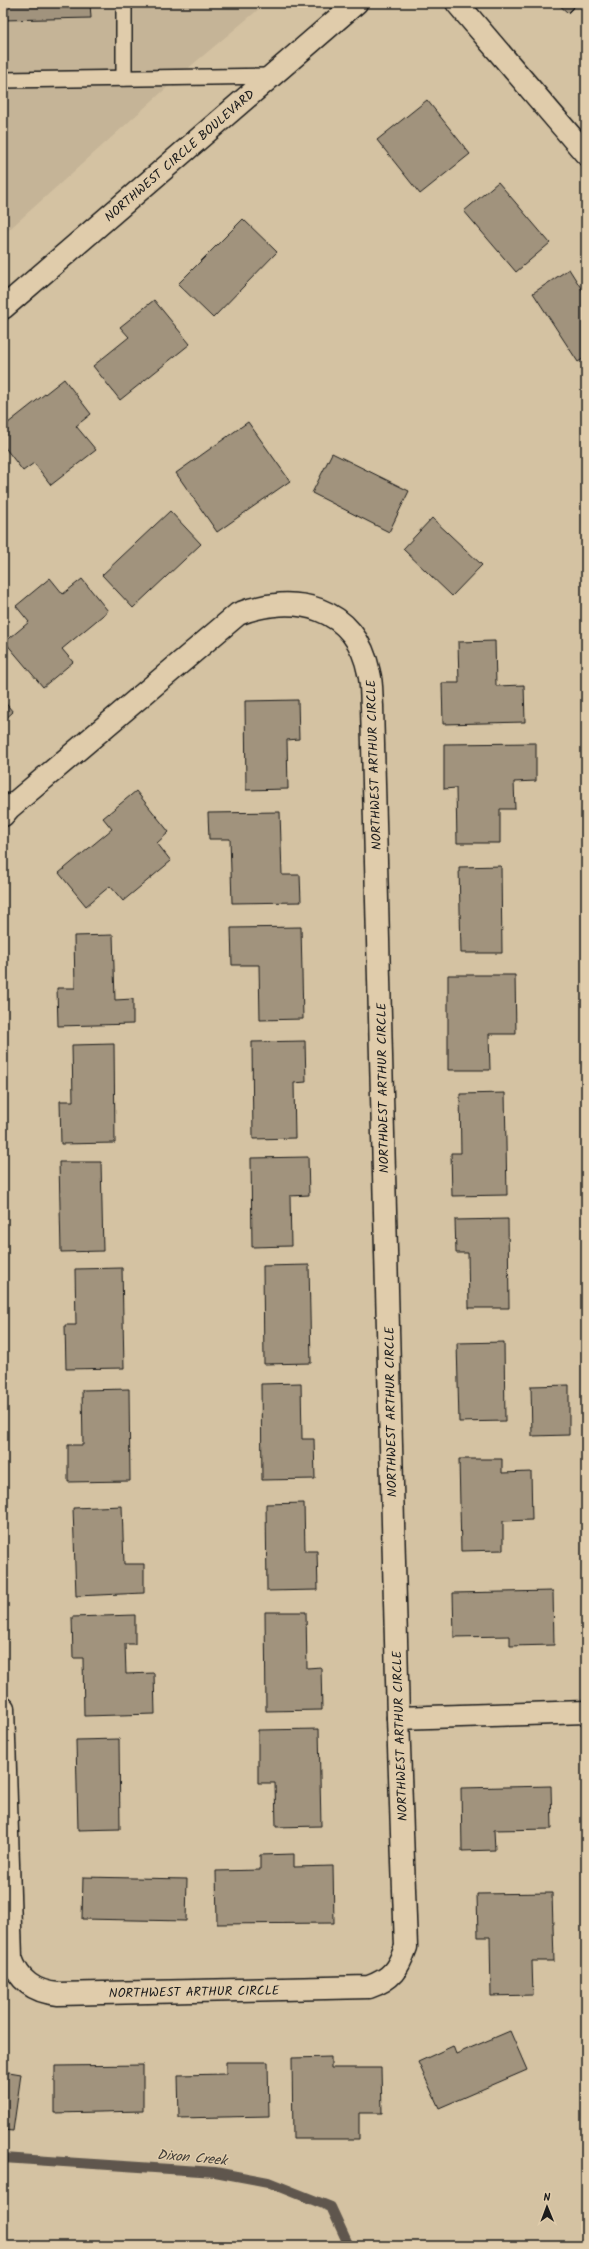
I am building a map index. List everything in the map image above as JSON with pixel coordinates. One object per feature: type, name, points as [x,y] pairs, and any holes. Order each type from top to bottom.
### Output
[{"type":"street","name":"NORTHWEST CIRCLE BOULEVARD","points":[[3,308],[356,3]]},
{"type":"street","points":[[456,3],[586,154]]},
{"type":"street","name":"NORTHWEST ARTHUR CIRCLE","points":[[3,815],[9,808],[238,614],[258,606],[278,603],[300,604],[320,610],[347,626],[357,640],[369,672],[372,706],[398,1718],[406,1946],[399,1967],[382,1982],[369,1987],[58,1994],[44,1992],[31,1987],[16,1972],[11,1958],[3,1708]]},
{"type":"street","points":[[398,1718],[586,1712]]},
{"type":"lane","points":[[124,3],[124,78]]},
{"type":"lane","points":[[3,80],[270,76]]},
{"type":"shaded area","points":[[3,3],[266,3],[192,65],[3,235]]},
{"type":"building","points":[[3,3],[90,3],[91,18],[3,20]]},
{"type":"building","points":[[557,3],[578,3],[568,13]]},
{"type":"building","points":[[427,100],[470,154],[420,194],[377,140]]},
{"type":"building","points":[[498,182],[550,243],[516,272],[464,211]]},
{"type":"building","points":[[243,219],[277,252],[213,318],[178,284]]},
{"type":"building","points":[[569,269],[586,296],[586,357],[578,362],[533,293]]},
{"type":"building","points":[[154,300],[190,344],[120,400],[93,366],[129,337],[120,327]]},
{"type":"building","points":[[64,379],[91,414],[76,426],[96,450],[51,485],[34,463],[23,471],[3,445],[3,427]]},
{"type":"building","points":[[248,422],[290,481],[217,532],[176,473]]},
{"type":"building","points":[[332,453],[409,491],[389,532],[312,493]]},
{"type":"building","points":[[170,511],[201,544],[133,608],[102,575]]},
{"type":"building","points":[[432,518],[482,565],[452,596],[403,549]]},
{"type":"building","points":[[50,578],[63,594],[82,579],[108,611],[62,649],[73,662],[43,687],[5,642],[29,622],[16,606]]},
{"type":"building","points":[[495,641],[496,686],[524,685],[525,722],[443,724],[442,683],[459,683],[458,642]]},
{"type":"building","points":[[3,700],[13,712],[3,721]]},
{"type":"building","points":[[298,700],[299,739],[287,740],[288,789],[246,790],[245,701]]},
{"type":"building","points":[[536,743],[536,781],[514,782],[515,809],[500,809],[500,843],[457,843],[456,788],[444,789],[444,744]]},
{"type":"building","points":[[136,791],[169,832],[157,843],[171,861],[123,901],[110,886],[86,906],[59,873],[112,829],[103,818]]},
{"type":"building","points":[[280,812],[282,875],[300,875],[301,902],[232,903],[230,839],[209,839],[208,813]]},
{"type":"building","points":[[501,866],[502,953],[461,953],[459,867]]},
{"type":"building","points":[[301,927],[303,1019],[260,1020],[259,965],[232,965],[231,928]]},
{"type":"building","points":[[113,935],[115,1000],[133,999],[133,1024],[58,1026],[57,988],[75,988],[74,936]]},
{"type":"building","points":[[448,975],[515,975],[516,1034],[489,1034],[490,1070],[448,1070]]},
{"type":"building","points":[[305,1041],[306,1082],[294,1083],[295,1138],[253,1139],[252,1042]]},
{"type":"building","points":[[114,1044],[115,1143],[61,1144],[60,1101],[73,1101],[72,1045]]},
{"type":"building","points":[[505,1093],[507,1195],[452,1196],[451,1153],[461,1153],[460,1094]]},
{"type":"building","points":[[308,1157],[309,1195],[290,1196],[291,1246],[252,1247],[251,1158]]},
{"type":"building","points":[[59,1162],[101,1162],[103,1251],[61,1252]]},
{"type":"building","points":[[508,1219],[509,1308],[469,1308],[468,1253],[456,1253],[455,1220]]},
{"type":"building","points":[[309,1265],[311,1363],[264,1364],[263,1266]]},
{"type":"building","points":[[122,1268],[124,1368],[66,1369],[65,1325],[76,1325],[75,1269]]},
{"type":"building","points":[[504,1342],[505,1421],[459,1422],[457,1343]]},
{"type":"building","points":[[301,1383],[302,1439],[314,1439],[315,1479],[262,1480],[261,1384]]},
{"type":"building","points":[[569,1385],[569,1435],[532,1436],[531,1386]]},
{"type":"building","points":[[129,1389],[130,1481],[68,1482],[68,1445],[83,1445],[82,1390]]},
{"type":"building","points":[[459,1459],[502,1459],[502,1473],[531,1472],[532,1520],[503,1521],[503,1550],[461,1551]]},
{"type":"building","points":[[304,1503],[305,1551],[317,1551],[318,1590],[267,1591],[266,1504]]},
{"type":"building","points":[[122,1506],[124,1564],[144,1564],[144,1593],[76,1596],[73,1508]]},
{"type":"building","points":[[553,1591],[554,1645],[510,1646],[510,1636],[454,1637],[453,1593]]},
{"type":"building","points":[[265,1612],[306,1612],[307,1668],[321,1667],[322,1710],[266,1711]]},
{"type":"building","points":[[135,1615],[135,1644],[125,1644],[126,1674],[154,1673],[155,1714],[84,1716],[83,1658],[73,1658],[72,1617]]},
{"type":"building","points":[[319,1729],[321,1826],[276,1827],[275,1783],[258,1783],[258,1730]]},
{"type":"building","points":[[119,1739],[120,1829],[78,1830],[76,1740]]},
{"type":"building","points":[[551,1786],[552,1829],[494,1830],[495,1850],[462,1851],[461,1788]]},
{"type":"building","points":[[294,1854],[294,1867],[333,1866],[334,1923],[217,1924],[216,1871],[260,1870],[260,1855]]},
{"type":"building","points":[[83,1877],[187,1879],[186,1921],[82,1919]]},
{"type":"building","points":[[552,1893],[554,1961],[532,1961],[533,1995],[491,1996],[490,1937],[478,1937],[477,1894]]},
{"type":"building","points":[[510,2031],[527,2070],[439,2108],[418,2062],[453,2046],[456,2054]]},
{"type":"building","points":[[331,2057],[331,2068],[381,2068],[382,2113],[359,2113],[359,2139],[293,2139],[292,2058]]},
{"type":"building","points":[[226,2062],[268,2062],[269,2116],[179,2118],[178,2075],[226,2074]]},
{"type":"building","points":[[143,2065],[143,2111],[55,2113],[55,2066]]},
{"type":"building","points":[[3,2071],[21,2074],[13,2131],[3,2130]]},
{"type":"waterway","name":"Dixon Creek","points":[[3,2158],[215,2172],[268,2182],[331,2207],[349,2246]]}]
